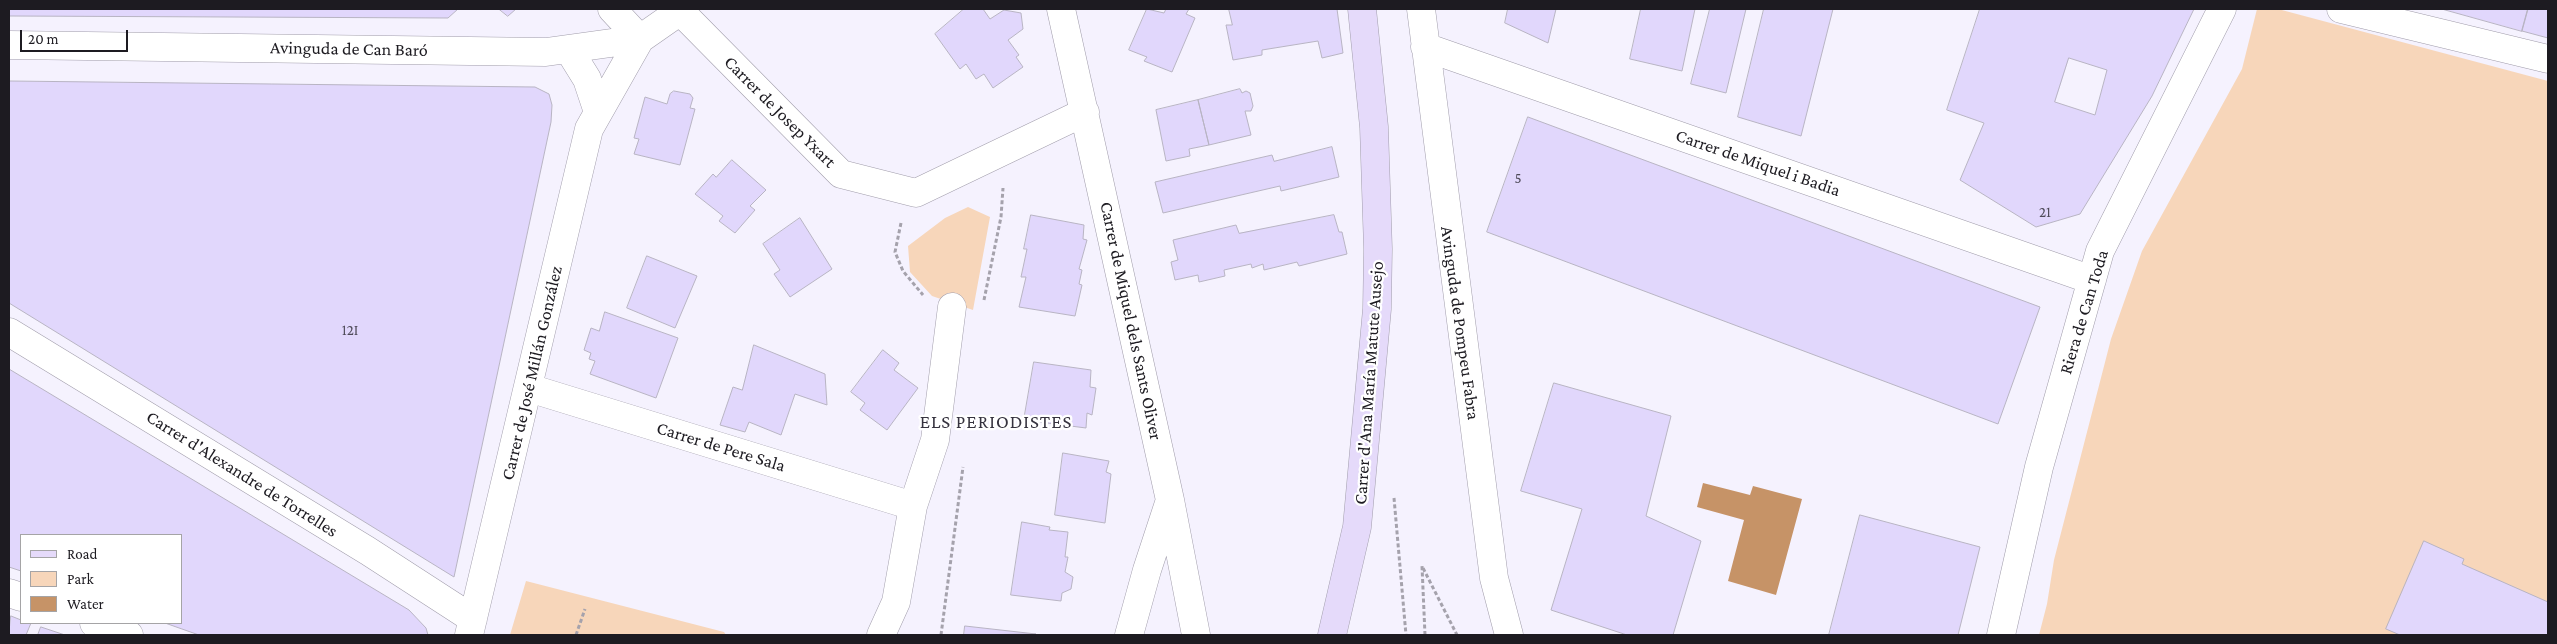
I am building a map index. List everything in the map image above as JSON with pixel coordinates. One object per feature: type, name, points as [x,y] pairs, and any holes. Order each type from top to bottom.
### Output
[{"type":"street","points":[[612,9],[640,39]]},
{"type":"street","name":"Carrer de Miquel dels Sants Oliver","points":[[1061,9],[1170,500],[1196,635]]},
{"type":"street","name":"Carrer d'Ana María Matute Ausejo","points":[[1332,635],[1357,528],[1377,309],[1378,248],[1374,127],[1362,9]]},
{"type":"street","name":"Avinguda de Pompeu Fabra","points":[[1421,9],[1494,578],[1509,635]]},
{"type":"street","name":"Riera de Can Toda","points":[[2001,635],[2039,467],[2100,251],[2222,9]]},
{"type":"street","points":[[2341,9],[2548,59]]},
{"type":"street","name":"Avinguda de Can Baró","points":[[9,45],[546,52],[640,39],[681,10]]},
{"type":"street","name":"Carrer de Josep Yxart","points":[[681,10],[841,174],[916,193],[1085,112]]},
{"type":"street","name":"Carrer de José Millán González","points":[[471,627],[589,129],[640,39]]},
{"type":"street","name":"Carrer de Miquel i Badia","points":[[1425,47],[2092,280]]},
{"type":"street","points":[[569,50],[586,79],[598,112]]},
{"type":"street","points":[[881,635],[896,602],[914,506],[935,440],[952,307]]},
{"type":"street","name":"Carrer d'Alexandre de Torrelles","points":[[9,332],[368,551],[471,627]]},
{"type":"street","name":"Carrer de Pere Sala","points":[[529,388],[914,506]]},
{"type":"street","points":[[1129,635],[1147,570],[1170,500]]},
{"type":"street","points":[[97,624],[129,635]]},
{"type":"path","points":[[1001,217],[1004,179]]},
{"type":"path","points":[[902,217],[895,252],[903,271],[918,291]]},
{"type":"path","points":[[1388,497],[1395,498],[1406,635]]},
{"type":"path","points":[[1425,635],[1422,566],[1457,635]]},
{"type":"path","points":[[576,635],[585,609]]},
{"type":"green space","points":[[2257,9],[2278,9],[2548,81],[2548,635],[2039,635],[2047,604],[2054,560],[2111,339],[2142,251],[2242,69]]},
{"type":"green space","points":[[968,207],[990,217],[973,310],[932,296],[910,272],[908,246],[945,218]]},
{"type":"green space","points":[[526,581],[724,632],[726,635],[510,635]]},
{"type":"water","points":[[1703,483],[1750,495],[1753,486],[1802,499],[1776,595],[1728,581],[1744,520],[1697,507]]},
{"type":"building","points":[[9,9],[458,9],[448,18],[9,16]]},
{"type":"building","points":[[499,9],[516,9],[508,16]]},
{"type":"building","points":[[964,9],[983,9],[990,19],[1004,10],[1021,13],[1023,29],[1008,40],[1019,55],[1016,57],[1023,67],[993,88],[984,74],[976,79],[966,64],[960,69],[935,34]]},
{"type":"building","points":[[1147,9],[1164,13],[1166,9],[1189,9],[1186,14],[1195,18],[1172,72],[1144,61],[1147,57],[1129,50]]},
{"type":"building","points":[[1229,9],[1337,9],[1343,53],[1322,58],[1318,41],[1262,50],[1262,55],[1233,60],[1226,25],[1232,25]]},
{"type":"building","points":[[1508,9],[1556,9],[1548,43],[1505,23]]},
{"type":"building","points":[[1641,9],[1695,9],[1682,71],[1630,59]]},
{"type":"building","points":[[1710,9],[1746,9],[1726,93],[1691,84]]},
{"type":"building","points":[[1764,9],[1833,9],[1801,136],[1738,117]]},
{"type":"building","points":[[1980,9],[2194,9],[2152,96],[2080,214],[2036,227],[1960,180],[1984,123],[1947,110]],"holes":[[[2069,58],[2107,70],[2095,115],[2055,102]]]},
{"type":"building","points":[[2442,9],[2528,9],[2522,31]]},
{"type":"building","points":[[2528,9],[2548,9],[2548,38],[2522,31]]},
{"type":"building","points":[[9,81],[535,87],[549,94],[552,105],[551,122],[454,577],[9,303]]},
{"type":"building","points":[[1240,89],[1242,93],[1246,91],[1250,93],[1253,106],[1251,111],[1245,111],[1251,135],[1209,145],[1198,100]]},
{"type":"building","points":[[674,91],[690,94],[693,98],[690,108],[695,109],[680,165],[634,154],[639,139],[634,138],[645,97],[667,104],[670,94]]},
{"type":"building","points":[[1198,100],[1209,145],[1189,149],[1190,156],[1166,161],[1156,110]]},
{"type":"building","points":[[1528,117],[2040,307],[1998,424],[1487,232]]},
{"type":"building","points":[[1332,147],[1339,177],[1281,191],[1280,186],[1163,213],[1155,182],[1272,155],[1274,161]]},
{"type":"building","points":[[732,160],[766,190],[750,206],[755,210],[735,233],[719,221],[723,216],[695,194],[713,174],[716,177]]},
{"type":"building","points":[[1031,215],[1084,225],[1083,239],[1087,240],[1079,269],[1082,270],[1079,284],[1082,285],[1075,316],[1019,307],[1026,277],[1021,277]]},
{"type":"building","points":[[1334,215],[1339,232],[1342,232],[1347,254],[1299,266],[1297,262],[1264,270],[1263,264],[1252,268],[1251,264],[1224,270],[1225,276],[1199,282],[1198,275],[1175,280],[1171,262],[1178,260],[1173,240],[1236,225],[1239,233]]},
{"type":"building","points":[[800,218],[832,269],[790,297],[774,274],[780,270],[763,244]]},
{"type":"building","points":[[647,256],[697,276],[675,328],[627,308]]},
{"type":"building","points":[[605,312],[678,338],[656,398],[590,374],[595,361],[589,359],[591,353],[584,350],[591,328],[599,331]]},
{"type":"building","points":[[754,345],[825,374],[827,405],[795,394],[781,435],[749,422],[745,432],[720,425],[733,387],[742,390]]},
{"type":"building","points":[[883,350],[899,363],[894,370],[918,388],[887,430],[860,410],[865,403],[851,392]]},
{"type":"building","points":[[1034,362],[1091,370],[1090,387],[1096,388],[1092,415],[1087,413],[1086,428],[1024,420]]},
{"type":"building","points":[[9,369],[409,610],[426,628],[428,635],[199,635],[168,624],[182,624],[182,534],[20,534],[20,571],[9,567]]},
{"type":"building","points":[[1554,383],[1671,416],[1646,516],[1701,541],[1673,635],[1627,635],[1551,610],[1582,509],[1521,491]]},
{"type":"building","points":[[1063,453],[1109,461],[1106,472],[1111,474],[1105,523],[1055,515]]},
{"type":"building","points":[[1860,515],[1980,547],[1958,635],[1829,635]]},
{"type":"building","points":[[1022,522],[1050,527],[1049,530],[1068,532],[1065,557],[1068,557],[1065,572],[1073,577],[1071,589],[1062,593],[1061,601],[1011,595]]},
{"type":"building","points":[[2424,541],[2464,559],[2462,564],[2548,602],[2548,635],[2400,635],[2386,629]]},
{"type":"building","points":[[11,616],[20,620],[20,624],[31,624],[26,635],[9,635]]},
{"type":"building","points":[[965,626],[1036,634],[964,635]]},
{"type":"building","points":[[41,627],[65,635],[38,635]]},
{"type":"district","name":"ELS PERIODISTES","points":[[996,422]]}]
